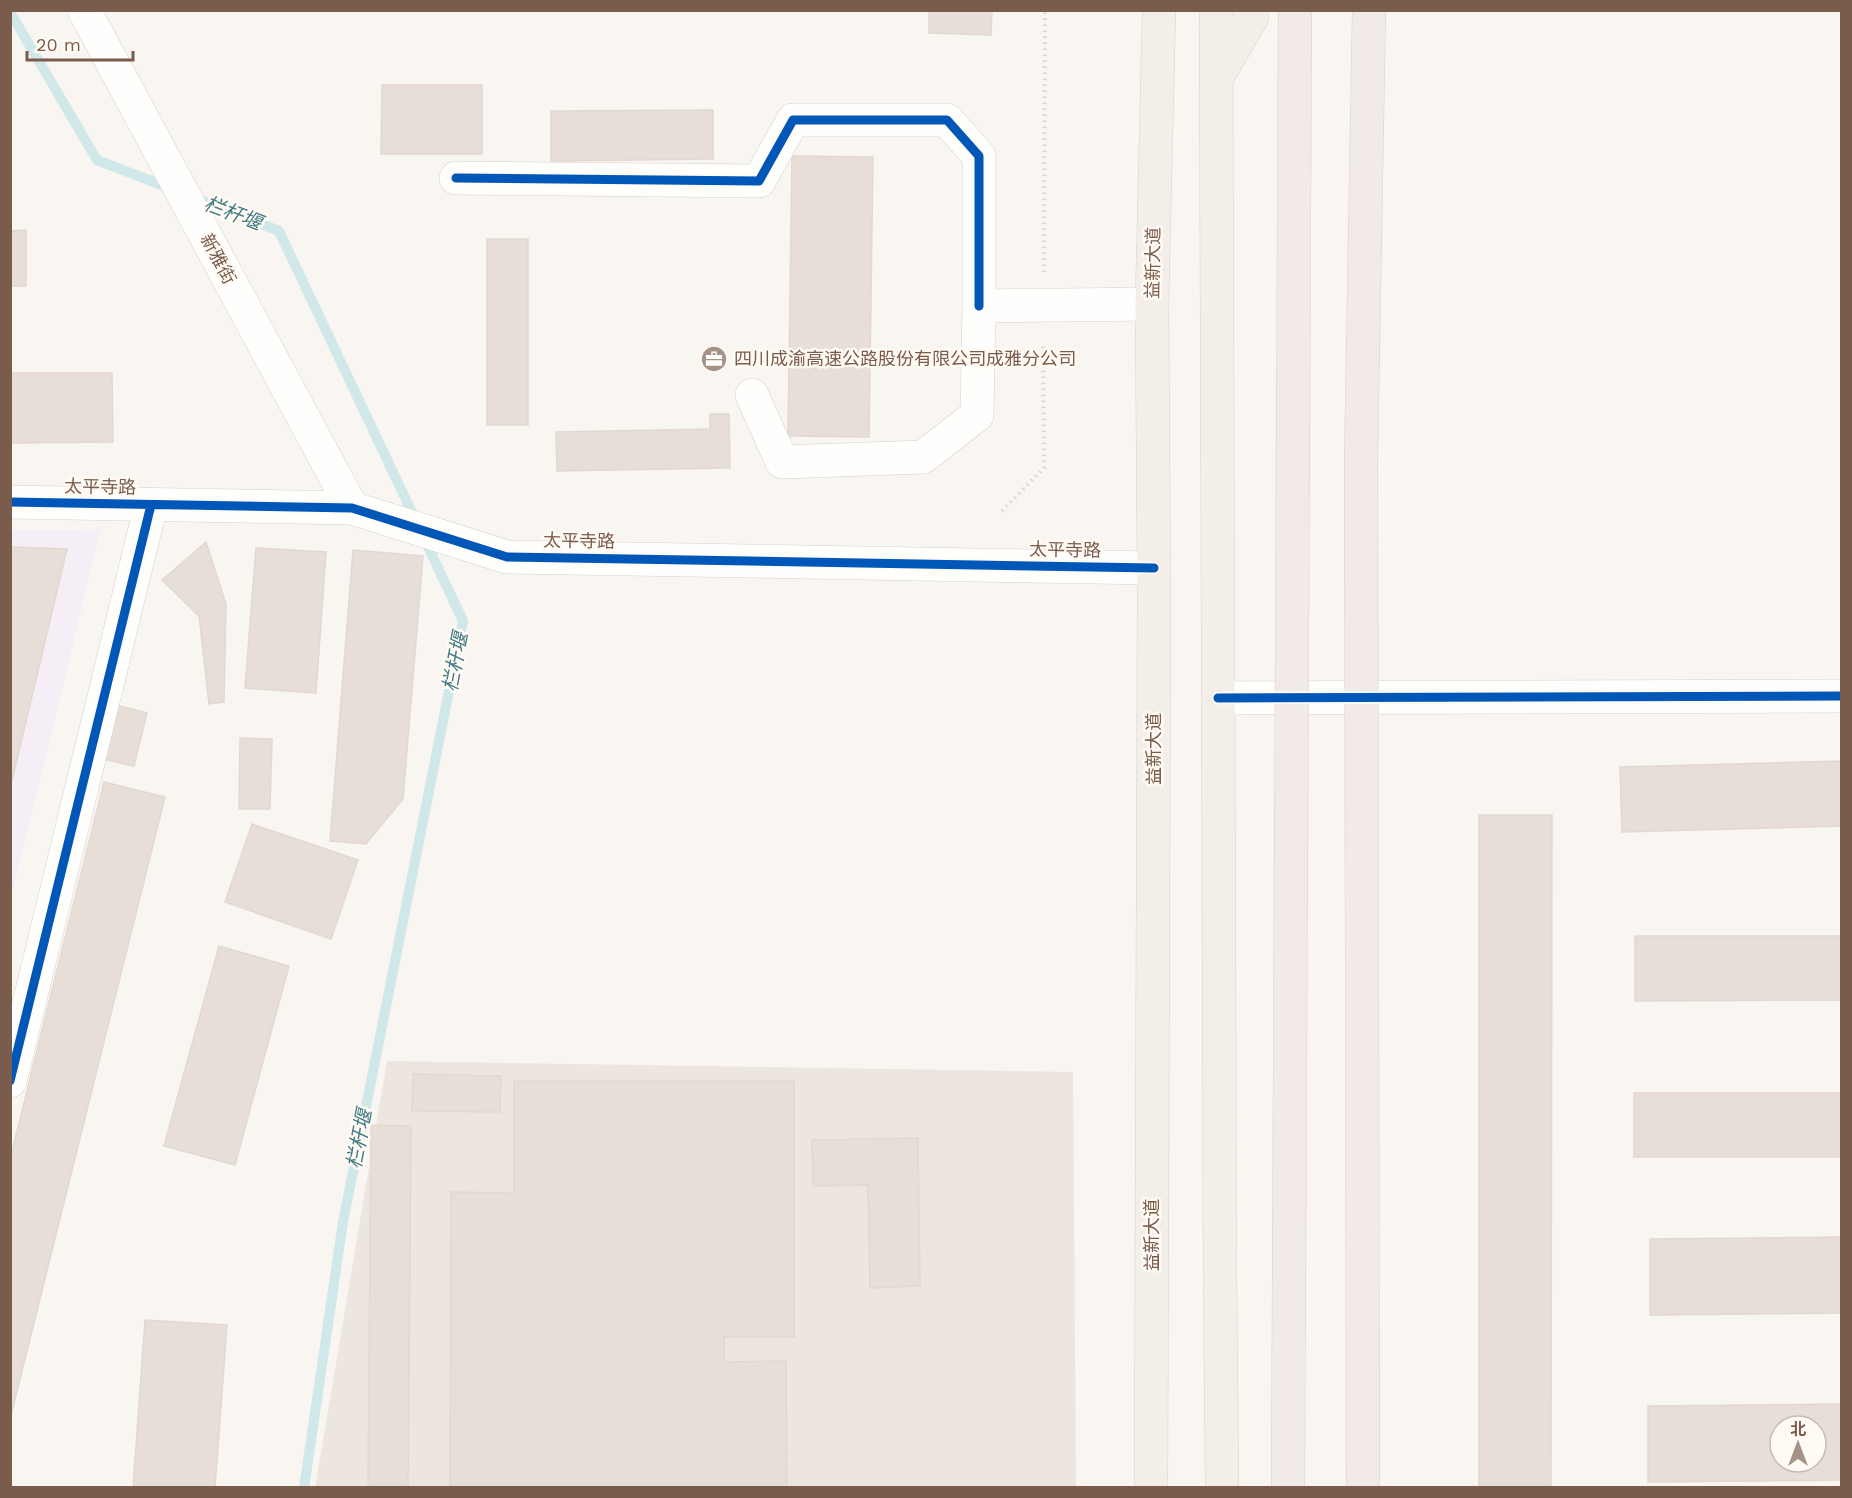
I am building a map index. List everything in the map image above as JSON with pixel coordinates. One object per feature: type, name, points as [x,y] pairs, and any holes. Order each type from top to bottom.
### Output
[{"type":"highway","points":[[1288,1488],[1295,10]]},
{"type":"highway","points":[[1363,1488],[1361,461],[1369,10]]},
{"type":"main road","points":[[1141,10],[1157,71]]},
{"type":"main road","name":"益新大道","points":[[1151,1488],[1154,568],[1152,304],[1159,10]]},
{"type":"main road","points":[[1216,10],[1222,1488]]},
{"type":"main road","points":[[1216,80],[1252,17],[1252,10]]},
{"type":"street","name":"新雅街","points":[[84,10],[352,508]]},
{"type":"street","points":[[456,178],[759,181],[793,120],[947,120],[979,156],[977,415],[923,457],[782,462],[752,395]]},
{"type":"street","points":[[979,306],[1152,304]]},
{"type":"street","name":"太平寺路","points":[[10,502],[352,508],[507,557],[1154,568]]},
{"type":"street","points":[[10,1081],[151,504]]},
{"type":"street","points":[[1218,698],[1842,696]]},
{"type":"path","points":[[1044,276],[1045,10]]},
{"type":"path","points":[[1002,511],[1044,468],[1043,346]]},
{"type":"shaded area","points":[[101,529],[11,899],[11,530]]},
{"type":"shaded area","points":[[387,1061],[1073,1072],[1076,1487],[315,1488]]},
{"type":"building","points":[[929,10],[992,10],[991,35],[929,33]]},
{"type":"building","points":[[382,85],[482,85],[482,154],[381,154]]},
{"type":"building","points":[[713,110],[713,159],[551,161],[551,111]]},
{"type":"building","points":[[792,156],[873,157],[869,437],[788,436]]},
{"type":"building","points":[[26,230],[26,286],[10,286],[10,231]]},
{"type":"building","points":[[487,239],[528,239],[528,425],[487,425]]},
{"type":"building","points":[[10,373],[112,373],[113,442],[10,443]]},
{"type":"building","points":[[710,414],[729,414],[730,468],[557,471],[556,432],[710,429]]},
{"type":"building","points":[[206,542],[226,604],[224,702],[209,704],[199,616],[162,580]]},
{"type":"building","points":[[10,547],[67,549],[10,789]]},
{"type":"building","points":[[256,548],[326,552],[316,693],[245,688]]},
{"type":"building","points":[[353,550],[423,556],[403,799],[366,844],[330,841]]},
{"type":"building","points":[[116,705],[147,713],[134,766],[103,759]]},
{"type":"building","points":[[240,738],[272,739],[270,809],[239,809]]},
{"type":"building","points":[[1842,761],[1842,826],[1622,832],[1620,767]]},
{"type":"building","points":[[104,782],[165,797],[10,1419],[10,1159]]},
{"type":"building","points":[[1479,815],[1552,815],[1551,1488],[1479,1488]]},
{"type":"building","points":[[252,824],[358,860],[331,939],[225,902]]},
{"type":"building","points":[[1635,936],[1842,936],[1842,1000],[1635,1001]]},
{"type":"building","points":[[219,946],[289,966],[235,1165],[164,1146]]},
{"type":"building","points":[[413,1074],[501,1076],[500,1112],[412,1111]]},
{"type":"building","points":[[514,1081],[794,1081],[794,1337],[724,1337],[724,1362],[786,1361],[787,1488],[450,1488],[451,1192],[514,1193]]},
{"type":"building","points":[[1634,1093],[1842,1093],[1842,1157],[1634,1157]]},
{"type":"building","points":[[371,1125],[411,1126],[408,1488],[368,1488]]},
{"type":"building","points":[[918,1138],[920,1286],[870,1288],[868,1185],[813,1186],[812,1140]]},
{"type":"building","points":[[1842,1237],[1842,1313],[1650,1315],[1650,1239]]},
{"type":"building","points":[[145,1320],[227,1325],[215,1488],[133,1488]]},
{"type":"building","points":[[1842,1404],[1842,1480],[1648,1482],[1648,1406]]},
{"type":"waterway","name":"栏杆堰","points":[[10,12],[97,160],[172,189]]},
{"type":"waterway","name":"栏杆堰","points":[[195,198],[279,231],[416,521]]},
{"type":"waterway","name":"栏杆堰","points":[[304,1488],[343,1222],[463,621],[424,538]]},
{"type":"cycle path","points":[[456,178],[759,181],[793,120],[947,120],[979,156],[979,306]]},
{"type":"cycle path","points":[[10,502],[352,508],[507,557],[1154,568]]},
{"type":"cycle path","points":[[10,1081],[151,505]]},
{"type":"cycle path","points":[[1218,698],[1842,696]]},
{"type":"place","name":"四川成渝高速公路股份有限公司成雅分公司","points":[[714,359]]}]
